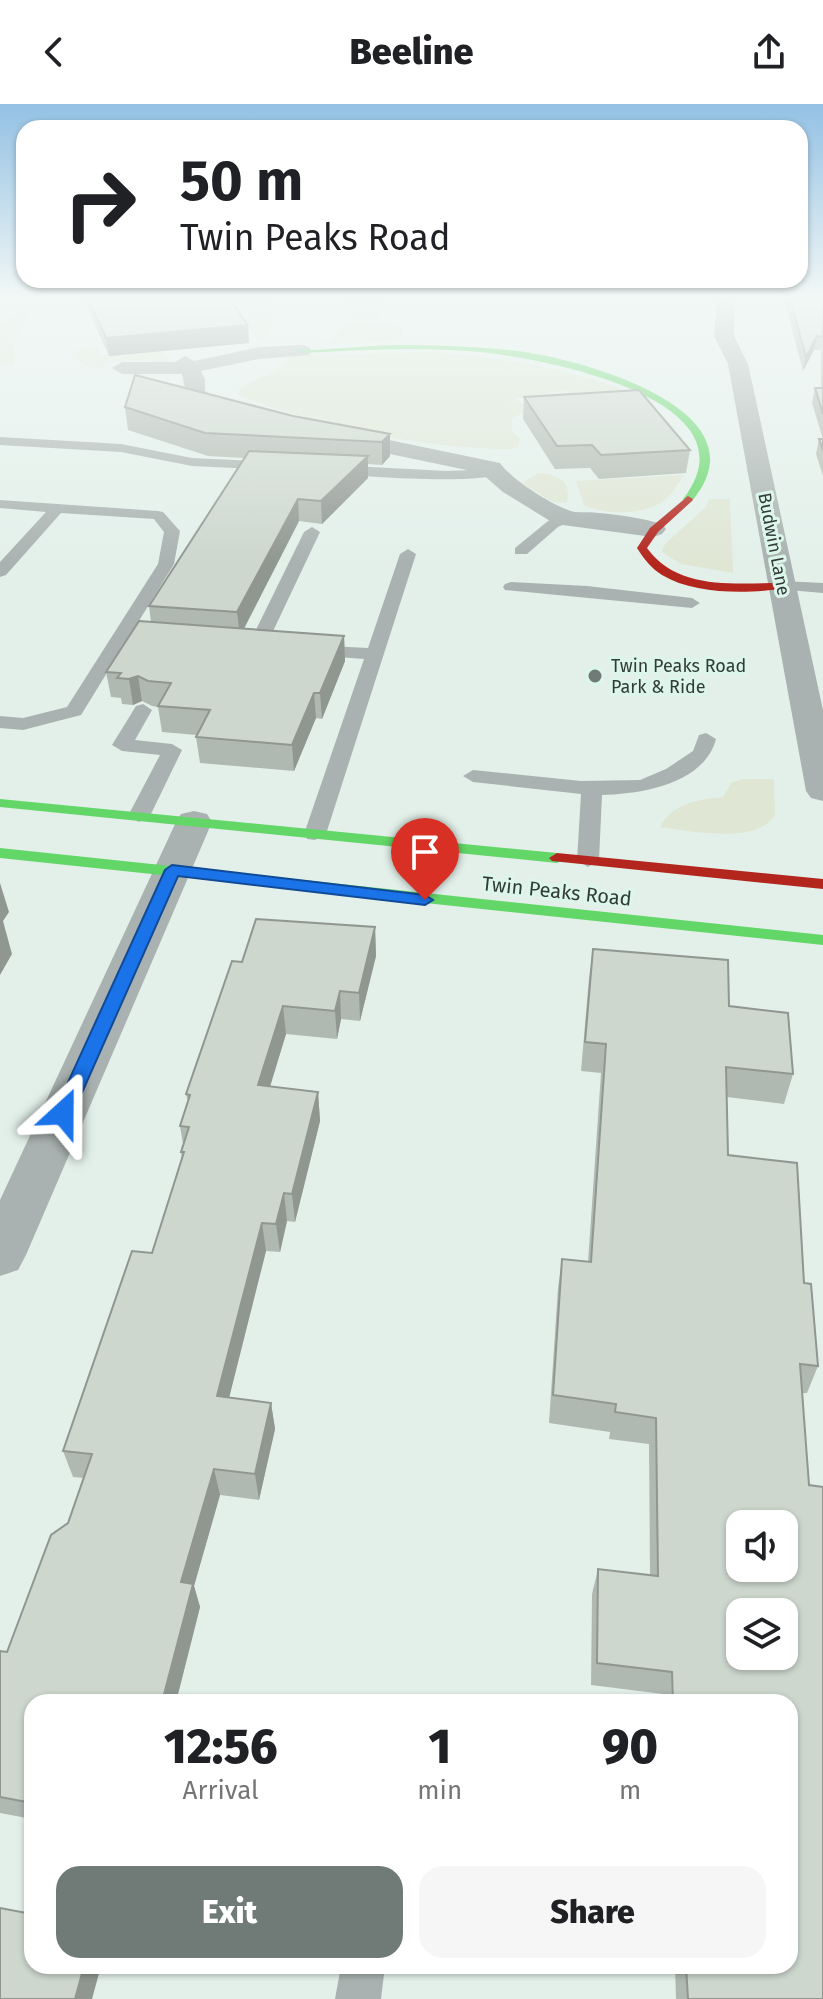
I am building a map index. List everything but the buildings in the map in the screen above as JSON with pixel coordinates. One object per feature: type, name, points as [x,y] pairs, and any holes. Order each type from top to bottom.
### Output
[{"type":"main road","points":[[636,387],[687,420],[702,438],[707,460],[692,495],[653,529],[642,548],[649,566],[660,573],[692,581],[782,586]]},
{"type":"main road","name":"Twin Peaks Road","points":[[0,803],[823,884]]},
{"type":"main road","name":"Twin Peaks Road","points":[[0,853],[823,940]]},
{"type":"street","points":[[194,387],[194,394],[200,399],[265,420]]},
{"type":"street","name":"Budwin Lane","points":[[743,387],[822,782]]},
{"type":"street","points":[[304,429],[493,470],[564,519],[598,520],[653,529]]},
{"type":"street","points":[[0,1255],[194,822]]},
{"type":"lane","points":[[0,441],[121,448],[192,462],[288,467]]},
{"type":"lane","points":[[320,469],[447,475],[493,470]]},
{"type":"lane","points":[[0,504],[158,515],[172,531],[166,564],[129,636],[74,711],[23,724],[0,722]]},
{"type":"lane","points":[[0,572],[57,508]]},
{"type":"lane","points":[[521,551],[553,524],[564,519]]},
{"type":"lane","points":[[312,532],[264,646],[374,654]]},
{"type":"lane","points":[[315,834],[408,554]]},
{"type":"lane","points":[[782,586],[823,588]]},
{"type":"lane","points":[[511,587],[587,591],[692,603]]},
{"type":"lane","points":[[139,816],[172,750],[122,745],[143,710]]},
{"type":"lane","points":[[473,776],[631,787],[661,780],[702,754],[706,739]]},
{"type":"lane","points":[[588,860],[592,786]]},
{"type":"lane","points":[[358,1999],[362,1974]]},
{"type":"green space","points":[[243,387],[616,387],[633,393],[576,398],[565,390],[515,399],[531,409],[512,418],[512,431],[520,439],[518,446],[512,449],[442,445],[373,434],[271,407],[238,395]]},
{"type":"green space","points":[[538,473],[562,480],[567,489],[567,503],[553,502],[522,483]]},
{"type":"green space","points":[[684,475],[670,495],[659,504],[621,512],[601,511],[584,505],[576,481]]},
{"type":"green space","points":[[709,499],[730,499],[733,573],[681,564],[662,552],[665,544],[706,507]]},
{"type":"green space","points":[[742,779],[774,779],[775,815],[766,824],[754,830],[722,834],[660,827],[678,808],[695,801],[723,797],[731,783]]},
{"type":"traffic: fast","points":[[633,387],[681,415],[703,442],[706,459],[703,476],[688,499]]},
{"type":"traffic: fast","points":[[0,803],[557,858]]},
{"type":"traffic: fast","points":[[0,853],[823,940]]},
{"type":"traffic: jam","points":[[688,499],[654,530],[642,548],[653,563],[667,574],[704,585],[782,586]]},
{"type":"traffic: jam","points":[[557,858],[823,884]]},
{"type":"place","name":"Twin Peaks Road Park & Ride","points":[[595,676]]},
{"type":"route","points":[[63,1113],[172,870],[425,900]]}]
